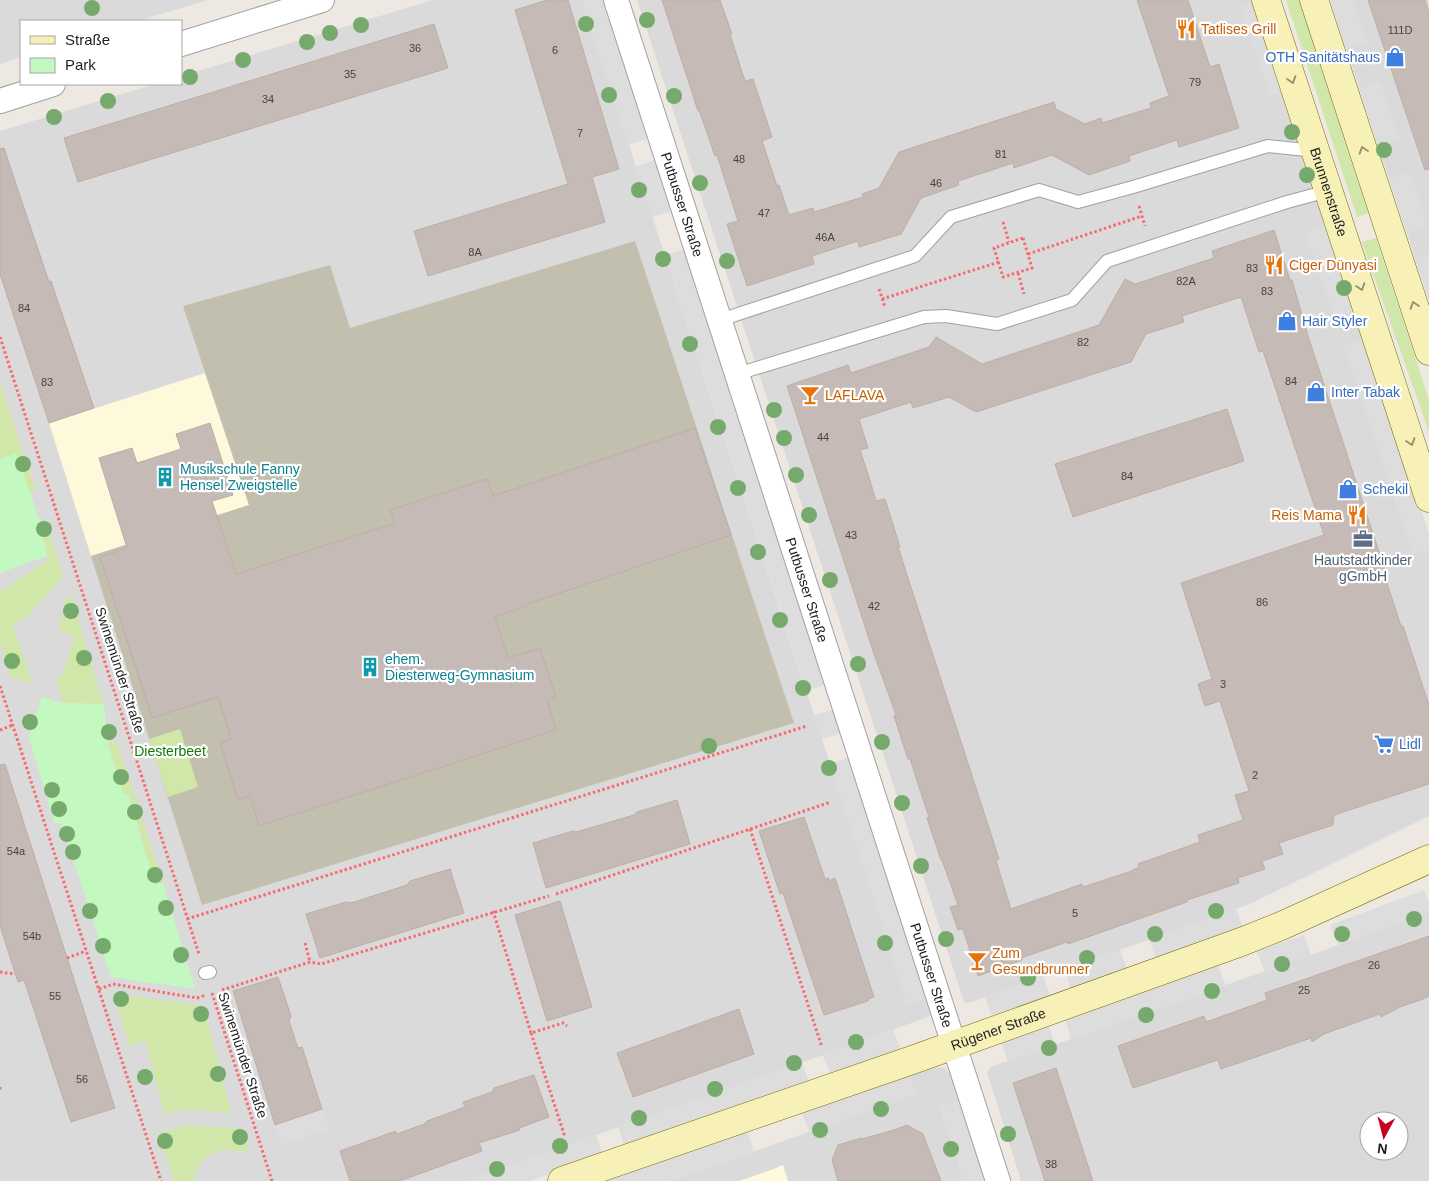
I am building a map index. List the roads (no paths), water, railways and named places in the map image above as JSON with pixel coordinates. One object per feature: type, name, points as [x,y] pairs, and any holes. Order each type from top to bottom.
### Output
[{"type":"street","points":[[182,44],[322,0]]},
{"type":"street","name":"Putbusser Straße","points":[[616,0],[998,1181]]},
{"type":"street","name":"Brunnenstraße","points":[[1266,0],[1429,498]]},
{"type":"street","points":[[1314,0],[1429,351]]},
{"type":"street","points":[[0,101],[50,85]]},
{"type":"street","name":"Rügener Straße","points":[[562,1181],[955,1045],[1256,936],[1429,860]]},
{"type":"lane","points":[[720,320],[915,256],[951,217],[1040,190],[1078,202],[1268,146],[1316,150]]},
{"type":"lane","points":[[737,374],[924,317],[946,316],[997,324],[1072,300],[1107,261],[1287,202],[1328,191]]},
{"type":"place","name":"Tatlises Grill","points":[[1186,29]]},
{"type":"place","name":"OTH Sanitätshaus","points":[[1395,57]]},
{"type":"place","name":"Ciger Dünyasi","points":[[1274,265]]},
{"type":"place","name":"Hair Styler","points":[[1287,321]]},
{"type":"place","name":"Inter Tabak","points":[[1316,392]]},
{"type":"place","name":"LAFLAVA","points":[[810,395]]},
{"type":"place","name":"Musikschule Fanny Hensel Zweigstelle","points":[[165,477]]},
{"type":"place","name":"Schekil","points":[[1348,489]]},
{"type":"place","name":"Reis Mama","points":[[1357,515]]},
{"type":"place","name":"Hautstadtkinder gGmbH","points":[[1363,539]]},
{"type":"place","name":"ehem. Diesterweg-Gymnasium","points":[[370,667]]},
{"type":"place","name":"Lidl","points":[[1384,744]]},
{"type":"place","name":"Zum Gesundbrunner","points":[[977,961]]},
{"type":"park label","name":"Diesterbeet","points":[[170,751]]}]
